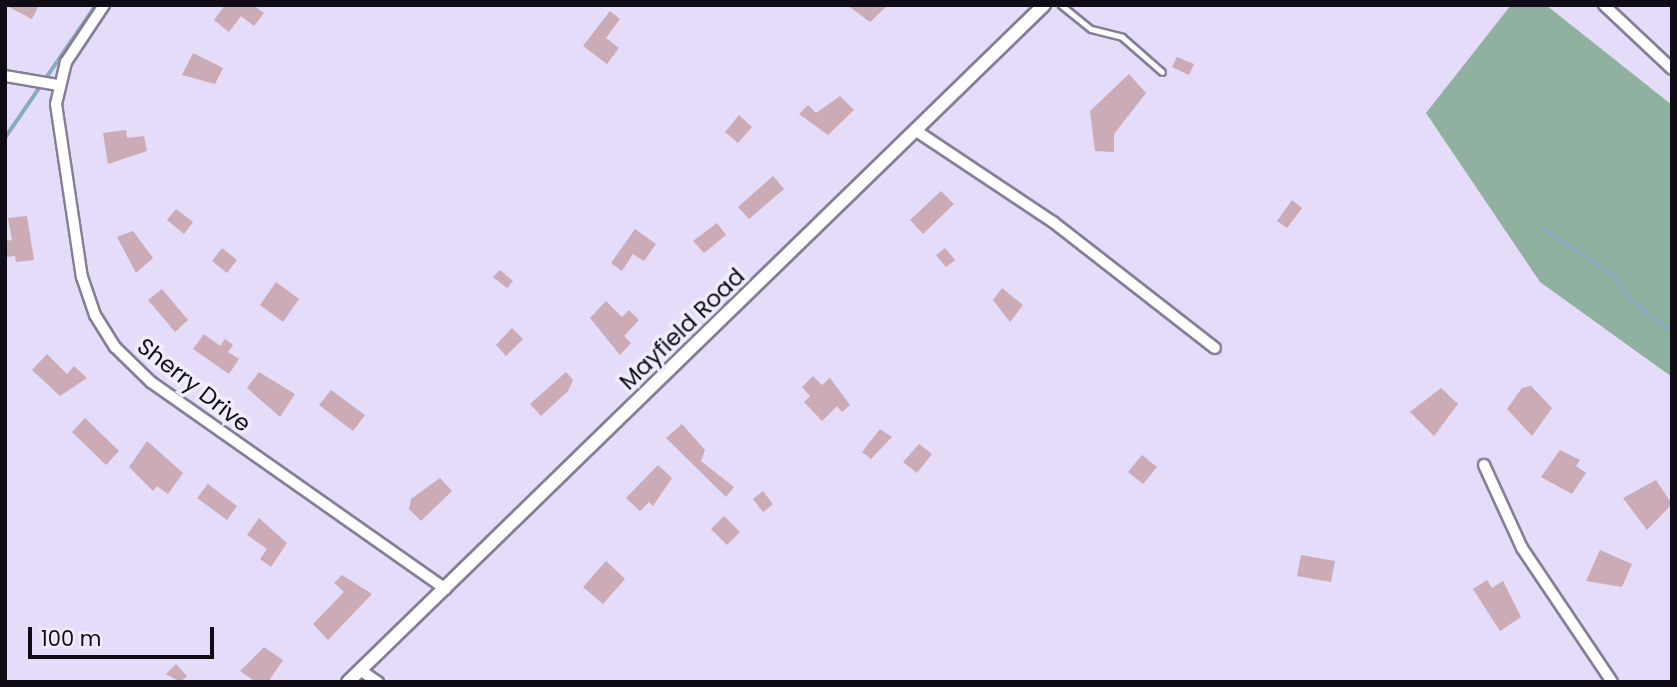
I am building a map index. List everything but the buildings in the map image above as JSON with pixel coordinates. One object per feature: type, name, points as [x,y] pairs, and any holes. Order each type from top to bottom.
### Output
[{"type":"street","name":"Sherry Drive","points":[[104,5],[77,43],[58,85],[56,125],[82,277],[115,346],[151,382],[446,589]]},
{"type":"street","name":"Mayfield Road","points":[[348,682],[1044,5]]},
{"type":"street","points":[[1604,5],[1672,69]]},
{"type":"street","points":[[5,76],[58,85]]},
{"type":"street","points":[[915,130],[1053,222],[1215,348]]},
{"type":"street","points":[[1484,465],[1522,548],[1612,682]]},
{"type":"street","points":[[360,670],[378,682]]},
{"type":"lane","points":[[1061,5],[1091,29],[1122,37],[1162,72]]},
{"type":"green space","points":[[1511,5],[1546,5],[1672,105],[1672,377],[1540,282],[1426,113]]},
{"type":"waterway","points":[[5,138],[96,5]]},
{"type":"waterway","points":[[1544,229],[1614,275],[1629,299],[1672,331]]}]
